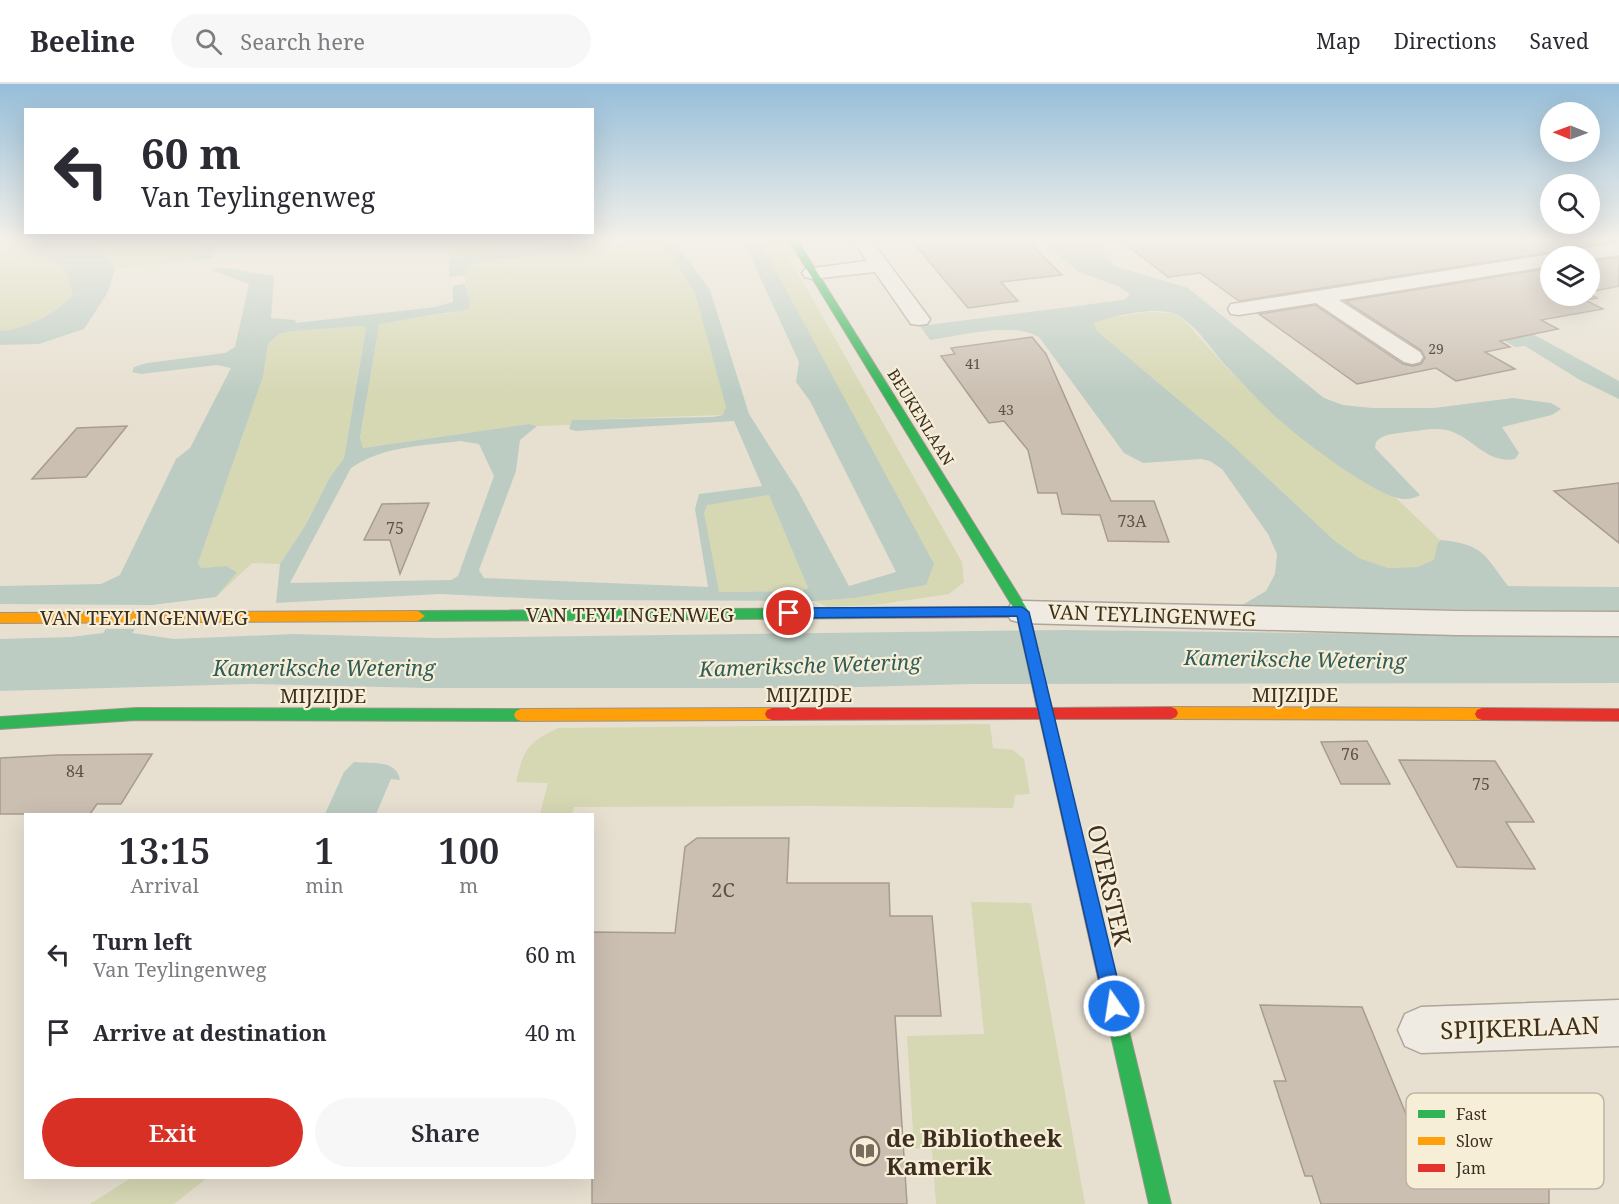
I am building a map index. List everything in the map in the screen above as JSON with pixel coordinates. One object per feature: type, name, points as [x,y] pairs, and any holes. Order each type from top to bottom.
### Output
[{"type":"street","name":"BEUKENLAAN","points":[[824,292],[1024,619]]},
{"type":"street","points":[[900,292],[919,319]]},
{"type":"street","points":[[1239,309],[1343,292]]},
{"type":"street","points":[[1319,296],[1412,357]]},
{"type":"street","name":"VAN TEYLINGENWEG","points":[[0,618],[1024,619],[1619,624]]},
{"type":"street","name":"OVERSTEK","points":[[1024,619],[1160,1204]]},
{"type":"street","name":"MIJZIJDE","points":[[0,723],[136,714],[501,715],[1045,705],[1619,715]]},
{"type":"street","name":"SPIJKERLAAN","points":[[1421,1030],[1619,1023]]},
{"type":"green space","points":[[0,292],[72,292],[73,295],[57,309],[31,324],[0,331]]},
{"type":"green space","points":[[464,292],[695,292],[727,407],[723,415],[572,420],[570,425],[537,426],[529,424],[363,448],[360,439],[379,323],[450,313]]},
{"type":"green space","points":[[787,292],[809,292],[962,562],[964,582],[949,594],[875,605],[827,607],[815,601],[855,598],[926,585],[822,358]]},
{"type":"green space","points":[[1150,312],[1172,313],[1182,318],[1226,367],[1285,425],[1335,462],[1382,492],[1396,498],[1440,540],[1435,560],[1417,567],[1388,568],[1359,558],[1335,541],[1230,443],[1097,331],[1094,322]]},
{"type":"green space","points":[[366,327],[344,458],[330,477],[305,526],[280,564],[252,563],[216,597],[237,571],[227,566],[201,568],[198,563],[263,377],[268,344],[279,334],[292,331]]},
{"type":"green space","points":[[769,495],[808,588],[800,591],[718,592],[703,513],[707,504]]},
{"type":"green space","points":[[990,724],[993,748],[1013,750],[1024,759],[1030,794],[1015,795],[1013,808],[574,807],[572,813],[540,813],[548,783],[516,782],[528,748],[539,738],[558,728]]},
{"type":"green space","points":[[971,902],[1031,903],[1085,1204],[936,1204],[932,1150],[914,1148],[907,1036],[984,1034]]},
{"type":"green space","points":[[129,1179],[206,1179],[174,1204],[90,1204]]},
{"type":"water","points":[[72,292],[108,292],[84,329],[39,344],[0,345],[0,331],[30,324],[58,309],[73,295]]},
{"type":"water","points":[[247,292],[273,292],[271,318],[295,320],[296,323],[435,307],[453,302],[453,292],[467,292],[470,303],[468,309],[379,324],[360,438],[363,448],[529,424],[537,426],[520,440],[516,471],[479,570],[484,578],[708,587],[695,509],[699,494],[762,486],[734,421],[576,431],[569,429],[572,420],[723,415],[726,407],[695,293],[711,292],[749,414],[798,491],[849,586],[896,572],[810,401],[796,382],[799,362],[767,292],[787,292],[934,564],[926,585],[855,598],[815,601],[562,600],[440,594],[276,603],[280,564],[305,526],[330,477],[344,458],[366,328],[362,326],[292,331],[279,334],[268,344],[263,377],[198,563],[201,568],[227,566],[237,572],[216,597],[152,605],[0,604],[0,586],[101,584],[120,575],[176,459],[190,448],[231,368],[217,365],[141,374],[132,372],[134,367],[147,363],[225,353],[235,347]],"holes":[[[460,441],[479,444],[494,476],[458,576],[451,580],[290,583],[351,468],[376,455],[390,451]],[[769,495],[808,588],[800,591],[719,592],[704,513],[707,505]]]},
{"type":"water","points":[[1128,292],[1193,292],[1324,398],[1343,405],[1372,408],[1434,408],[1513,398],[1551,403],[1561,409],[1552,415],[1502,427],[1519,453],[1515,459],[1506,460],[1490,455],[1448,430],[1423,430],[1382,437],[1376,442],[1375,448],[1420,495],[1411,499],[1401,499],[1368,485],[1294,433],[1256,397],[1190,324],[1175,314],[1146,311],[1094,323],[1097,331],[1230,443],[1335,541],[1359,558],[1388,568],[1417,567],[1434,560],[1440,540],[1465,544],[1481,552],[1508,586],[1619,587],[1619,611],[1239,607],[1266,591],[1275,574],[1277,554],[1268,534],[1222,469],[1210,461],[1201,459],[1143,463],[1124,453],[1039,337],[1028,332],[1001,330],[930,340],[920,326],[1124,300],[1130,294]]},
{"type":"water","points":[[1456,292],[1619,381],[1619,399],[1580,380],[1525,346],[1515,347],[1429,297]]},
{"type":"water","name":"Kameriksche Wetering","points":[[106,629],[135,629],[132,633],[174,639],[293,634],[435,638],[1064,630],[1619,637],[1619,683],[972,684],[821,688],[426,688],[250,684],[0,691],[0,639],[71,637],[103,633]]},
{"type":"water","points":[[354,762],[382,764],[394,769],[400,780],[391,779],[376,813],[325,813],[344,772]]},
{"type":"building","points":[[955,292],[1010,292],[1018,301],[968,308]]},
{"type":"building","points":[[1227,292],[1295,292],[1239,301]]},
{"type":"building","points":[[1400,292],[1540,292],[1540,306],[1597,306],[1603,309],[1541,320],[1558,329],[1500,341],[1510,347],[1485,352],[1515,369],[1456,381],[1436,368],[1357,384],[1259,314],[1315,305],[1403,364],[1413,366],[1421,364],[1425,358],[1421,350],[1345,301]]},
{"type":"building","points":[[1032,337],[1046,354],[1111,501],[1154,501],[1169,542],[1108,541],[1100,515],[1062,514],[1057,493],[1038,493],[1028,450],[1004,421],[989,423],[941,356],[955,354],[951,348]]},
{"type":"building","points":[[127,426],[86,477],[32,479],[77,428]]},
{"type":"building","points":[[1619,483],[1619,543],[1554,491]]},
{"type":"building","points":[[429,503],[400,574],[390,540],[364,540],[382,504]]},
{"type":"building","points":[[1367,741],[1390,784],[1341,784],[1321,742]]},
{"type":"building","points":[[152,754],[121,804],[97,804],[91,813],[0,814],[0,758]]},
{"type":"building","points":[[1399,760],[1495,761],[1534,822],[1506,822],[1535,869],[1457,867]]},
{"type":"building","points":[[697,838],[789,838],[787,883],[889,883],[890,916],[932,916],[941,1016],[895,1016],[907,1204],[592,1204],[592,1179],[594,1179],[594,932],[675,933],[685,847]]},
{"type":"building","points":[[1260,1005],[1362,1007],[1406,1114],[1406,1189],[1549,1189],[1549,1204],[1321,1204],[1312,1176],[1305,1176],[1274,1081],[1286,1081]]},
{"type":"traffic: fast","points":[[825,292],[1022,612],[1040,689]]},
{"type":"traffic: fast","points":[[418,616],[868,613]]},
{"type":"traffic: fast","points":[[0,723],[136,714],[521,715]]},
{"type":"traffic: fast","points":[[1108,982],[1160,1204]]},
{"type":"traffic: slow","points":[[0,618],[418,616]]},
{"type":"traffic: slow","points":[[1171,713],[1482,714]]},
{"type":"traffic: slow","points":[[521,715],[772,714]]},
{"type":"traffic: jam","points":[[868,613],[1022,612]]},
{"type":"traffic: jam","points":[[1040,689],[1108,982]]},
{"type":"traffic: jam","points":[[772,714],[1171,713]]},
{"type":"traffic: jam","points":[[1482,714],[1619,715]]},
{"type":"place","name":"de Bibliotheek Kamerik","points":[[865,1151]]},
{"type":"route","points":[[789,613],[1022,612],[1114,1006]]}]
